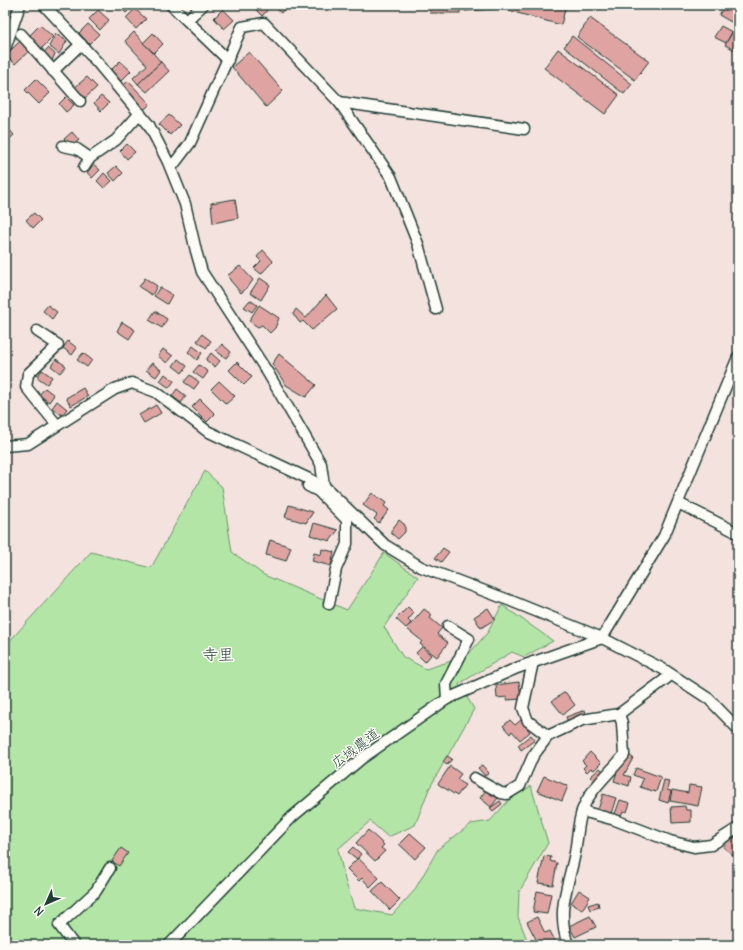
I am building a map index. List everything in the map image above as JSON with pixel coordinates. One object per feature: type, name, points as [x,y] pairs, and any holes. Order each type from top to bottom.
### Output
[{"type":"street","points":[[5,49],[20,5]]},
{"type":"street","points":[[44,5],[81,44],[149,124],[186,204],[202,272],[268,373],[321,464],[324,486]]},
{"type":"street","points":[[171,5],[228,60]]},
{"type":"street","points":[[187,20],[203,5]]},
{"type":"street","points":[[170,168],[190,143],[242,27],[264,23],[339,102],[390,177],[418,244],[436,309]]},
{"type":"street","points":[[21,34],[80,101]]},
{"type":"street","points":[[53,71],[81,44]]},
{"type":"street","points":[[339,102],[524,129]]},
{"type":"street","points":[[84,168],[90,158],[116,140],[140,113]]},
{"type":"street","points":[[63,146],[77,149],[90,158]]},
{"type":"street","points":[[37,330],[58,345],[28,374],[26,387],[58,425]]},
{"type":"street","points":[[602,638],[664,536],[738,358]]},
{"type":"street","points":[[5,446],[28,444],[115,389],[132,383],[156,392],[207,431],[324,486],[385,546],[421,568],[602,638],[671,674],[709,699],[738,730]]},
{"type":"street","points":[[282,466],[289,476],[318,491],[347,520],[347,544],[336,569],[329,604]]},
{"type":"street","points":[[678,503],[738,532]]},
{"type":"street","points":[[447,699],[446,684],[469,639],[448,626]]},
{"type":"street","name":"広域農道","points":[[169,945],[292,817],[361,759],[447,699],[532,662],[602,638]]},
{"type":"street","points":[[532,662],[523,708],[528,721],[548,736]]},
{"type":"street","points":[[474,778],[501,793],[507,794],[520,786],[532,756],[548,736],[582,720],[619,714],[671,674]]},
{"type":"street","points":[[568,945],[563,928],[564,896],[574,856],[582,811],[587,798],[624,755],[622,723],[619,714]]},
{"type":"street","points":[[582,811],[615,820],[670,841],[694,847],[711,845],[738,828]]},
{"type":"street","points":[[74,945],[59,925],[96,892],[110,868]]},
{"type":"green space","points":[[205,471],[222,487],[232,552],[264,575],[347,610],[384,553],[418,577],[384,627],[403,657],[426,669],[467,656],[488,632],[502,605],[553,641],[524,657],[512,652],[459,684],[474,709],[429,789],[415,825],[388,837],[370,821],[338,849],[345,880],[354,908],[392,915],[414,891],[438,849],[471,824],[490,821],[509,800],[531,786],[548,843],[519,892],[518,917],[529,945],[5,945],[5,646],[91,552],[151,568]]},
{"type":"building","points":[[5,5],[15,5],[11,19],[5,17]]},
{"type":"building","points":[[118,5],[133,5],[126,13]]},
{"type":"building","points":[[251,5],[269,5],[271,6],[262,16]]},
{"type":"building","points":[[276,5],[284,5],[286,7],[281,13],[274,7]]},
{"type":"building","points":[[430,5],[460,5],[460,13],[430,13]]},
{"type":"building","points":[[464,5],[495,5],[493,9],[465,11]]},
{"type":"building","points":[[505,5],[566,5],[561,25],[503,9]]},
{"type":"building","points":[[725,5],[737,11],[731,22],[719,15]]},
{"type":"building","points":[[726,5],[738,5],[738,9],[737,11]]},
{"type":"building","points":[[135,9],[146,19],[136,29],[126,18]]},
{"type":"building","points":[[223,9],[234,20],[224,29],[214,18]]},
{"type":"building","points":[[98,10],[109,20],[100,30],[89,19]]},
{"type":"building","points":[[590,18],[649,61],[635,80],[577,37]]},
{"type":"building","points":[[88,24],[99,34],[89,44],[79,33]]},
{"type":"building","points":[[40,25],[53,37],[41,49],[28,37]]},
{"type":"building","points":[[721,26],[732,32],[726,43],[714,37]]},
{"type":"building","points":[[736,26],[738,28],[738,44],[735,50],[725,45]]},
{"type":"building","points":[[134,32],[161,62],[138,84],[133,78],[147,65],[125,41]]},
{"type":"building","points":[[153,33],[163,44],[154,53],[143,43]]},
{"type":"building","points":[[56,34],[67,41],[59,54],[49,46]]},
{"type":"building","points":[[572,36],[632,84],[624,94],[564,47]]},
{"type":"building","points":[[21,40],[30,50],[15,64],[6,55]]},
{"type":"building","points":[[48,48],[55,54],[50,65],[41,56]]},
{"type":"building","points":[[558,49],[619,95],[605,114],[544,68]]},
{"type":"building","points":[[249,52],[283,91],[266,107],[232,67]]},
{"type":"building","points":[[120,61],[131,71],[121,81],[111,70]]},
{"type":"building","points":[[161,62],[169,71],[147,92],[138,84]]},
{"type":"building","points":[[87,77],[97,87],[83,100],[73,89]]},
{"type":"building","points":[[36,79],[50,93],[39,104],[25,90]]},
{"type":"building","points":[[128,81],[150,104],[143,111],[121,88]]},
{"type":"building","points":[[101,96],[109,103],[101,111],[94,103]]},
{"type":"building","points":[[66,97],[74,105],[66,112],[59,104]]},
{"type":"building","points":[[169,115],[180,125],[170,135],[159,124]]},
{"type":"building","points":[[7,127],[14,135],[6,142],[5,129]]},
{"type":"building","points":[[72,132],[79,140],[71,147],[64,139]]},
{"type":"building","points":[[127,144],[135,152],[127,159],[120,151]]},
{"type":"building","points":[[92,163],[100,170],[92,178],[85,170]]},
{"type":"building","points":[[116,166],[123,173],[115,181],[108,173]]},
{"type":"building","points":[[104,173],[112,181],[104,188],[97,181]]},
{"type":"building","points":[[235,199],[238,218],[213,223],[211,203]]},
{"type":"building","points":[[34,213],[41,220],[33,228],[26,220]]},
{"type":"building","points":[[263,250],[273,261],[261,274],[254,268],[261,261],[257,257]]},
{"type":"building","points":[[240,266],[253,280],[241,293],[230,280],[228,275]]},
{"type":"building","points":[[145,278],[157,286],[152,295],[139,287]]},
{"type":"building","points":[[260,278],[270,285],[261,300],[250,293]]},
{"type":"building","points":[[160,287],[172,295],[167,304],[154,296]]},
{"type":"building","points":[[326,295],[337,309],[312,330],[303,321],[300,323],[293,314],[296,309],[306,318]]},
{"type":"building","points":[[250,300],[257,305],[252,312],[244,307]]},
{"type":"building","points":[[48,305],[57,312],[52,319],[43,311]]},
{"type":"building","points":[[259,305],[279,318],[275,328],[270,333],[262,325],[258,327],[249,321]]},
{"type":"building","points":[[155,311],[167,319],[162,328],[149,320]]},
{"type":"building","points":[[122,322],[135,330],[129,339],[117,331]]},
{"type":"building","points":[[202,334],[211,341],[206,348],[197,341]]},
{"type":"building","points":[[68,341],[77,348],[72,355],[63,348]]},
{"type":"building","points":[[222,344],[231,352],[226,358],[216,351]]},
{"type":"building","points":[[193,346],[202,353],[197,360],[188,352]]},
{"type":"building","points":[[163,349],[173,356],[167,363],[158,356]]},
{"type":"building","points":[[83,353],[92,360],[87,367],[77,360]]},
{"type":"building","points":[[211,353],[220,361],[215,367],[206,360]]},
{"type":"building","points":[[279,354],[316,385],[306,397],[286,385],[272,364]]},
{"type":"building","points":[[56,359],[66,366],[60,373],[51,366]]},
{"type":"building","points":[[178,359],[187,366],[182,373],[173,366]]},
{"type":"building","points":[[237,362],[252,377],[244,385],[229,370]]},
{"type":"building","points":[[152,363],[161,370],[156,377],[146,370]]},
{"type":"building","points":[[199,365],[208,372],[203,379],[193,372]]},
{"type":"building","points":[[42,370],[52,377],[47,384],[37,377]]},
{"type":"building","points":[[165,374],[174,381],[169,388],[160,381]]},
{"type":"building","points":[[190,375],[199,382],[194,389],[184,382]]},
{"type":"building","points":[[219,381],[235,396],[226,404],[211,389]]},
{"type":"building","points":[[45,388],[54,395],[49,402],[39,395]]},
{"type":"building","points":[[83,388],[88,396],[71,406],[66,398]]},
{"type":"building","points":[[177,389],[186,396],[181,403],[172,396]]},
{"type":"building","points":[[200,399],[215,414],[207,422],[192,407]]},
{"type":"building","points":[[57,401],[67,409],[62,415],[52,408]]},
{"type":"building","points":[[156,405],[161,413],[144,423],[139,415]]},
{"type":"building","points":[[372,493],[386,503],[384,506],[389,510],[379,523],[374,519],[377,515],[363,505]]},
{"type":"building","points":[[289,505],[313,512],[306,523],[285,517]]},
{"type":"building","points":[[399,520],[405,525],[405,532],[398,539],[390,532]]},
{"type":"building","points":[[314,523],[338,530],[330,541],[310,535]]},
{"type":"building","points":[[270,540],[291,547],[286,561],[266,555]]},
{"type":"building","points":[[443,548],[449,552],[441,562],[435,558]]},
{"type":"building","points":[[322,549],[334,552],[331,566],[312,561],[314,553],[321,555]]},
{"type":"building","points":[[408,607],[414,613],[408,620],[411,623],[406,628],[396,619]]},
{"type":"building","points":[[488,608],[495,619],[481,628],[474,617]]},
{"type":"building","points":[[424,609],[432,615],[430,618],[442,628],[437,634],[448,643],[437,657],[420,644],[422,641],[407,629]]},
{"type":"building","points":[[422,647],[431,655],[425,662],[416,653]]},
{"type":"building","points":[[519,682],[521,699],[507,700],[507,697],[497,698],[496,685]]},
{"type":"building","points":[[565,692],[575,705],[563,715],[552,701]]},
{"type":"building","points":[[585,710],[586,715],[568,722],[566,717]]},
{"type":"building","points":[[510,720],[515,725],[521,720],[530,732],[520,740],[512,731],[510,734],[503,726]]},
{"type":"building","points":[[531,735],[535,740],[521,750],[518,745]]},
{"type":"building","points":[[590,752],[601,763],[594,770],[591,768],[587,772],[583,768],[586,765],[582,761]]},
{"type":"building","points":[[628,754],[633,758],[624,775],[631,777],[629,786],[614,781],[617,772]]},
{"type":"building","points":[[447,756],[452,759],[447,765],[443,762]]},
{"type":"building","points":[[482,765],[489,773],[485,776],[478,768]]},
{"type":"building","points":[[450,766],[461,774],[457,779],[465,785],[457,796],[438,784]]},
{"type":"building","points":[[600,768],[604,772],[594,781],[590,777]]},
{"type":"building","points":[[636,768],[661,777],[656,792],[640,787],[643,779],[633,775]]},
{"type":"building","points":[[544,776],[568,786],[562,801],[537,791]]},
{"type":"building","points":[[664,780],[669,781],[667,790],[671,791],[668,803],[659,800]]},
{"type":"building","points":[[689,785],[702,787],[698,806],[670,801],[672,790],[688,793]]},
{"type":"building","points":[[488,787],[498,798],[491,807],[480,798]]},
{"type":"building","points":[[603,794],[616,798],[611,814],[598,810]]},
{"type":"building","points":[[620,800],[630,803],[627,812],[623,811],[621,816],[615,814]]},
{"type":"building","points":[[500,801],[502,804],[493,811],[490,808]]},
{"type":"building","points":[[685,806],[686,810],[691,810],[691,822],[672,823],[671,807]]},
{"type":"building","points":[[368,830],[384,845],[381,848],[385,851],[375,861],[356,843]]},
{"type":"building","points":[[736,831],[738,832],[738,859],[723,847]]},
{"type":"building","points":[[410,833],[426,847],[415,859],[399,844]]},
{"type":"building","points":[[353,847],[361,854],[357,859],[348,852]]},
{"type":"building","points":[[121,848],[128,853],[119,866],[112,861]]},
{"type":"building","points":[[544,856],[551,857],[550,861],[557,863],[553,885],[538,883]]},
{"type":"building","points":[[358,858],[379,878],[370,887],[362,878],[359,881],[347,869]]},
{"type":"building","points":[[738,881],[738,894],[732,890]]},
{"type":"building","points":[[382,882],[400,900],[390,910],[372,891]]},
{"type":"building","points":[[579,890],[590,897],[582,910],[571,903]]},
{"type":"building","points":[[537,891],[551,894],[547,914],[533,912]]},
{"type":"building","points":[[598,902],[599,907],[590,910],[588,905]]},
{"type":"building","points":[[590,916],[596,927],[575,937],[569,926]]},
{"type":"building","points":[[537,917],[545,933],[550,931],[556,943],[551,945],[539,945],[527,922]]},
{"type":"district","name":"寺里","points":[[218,654]]}]
